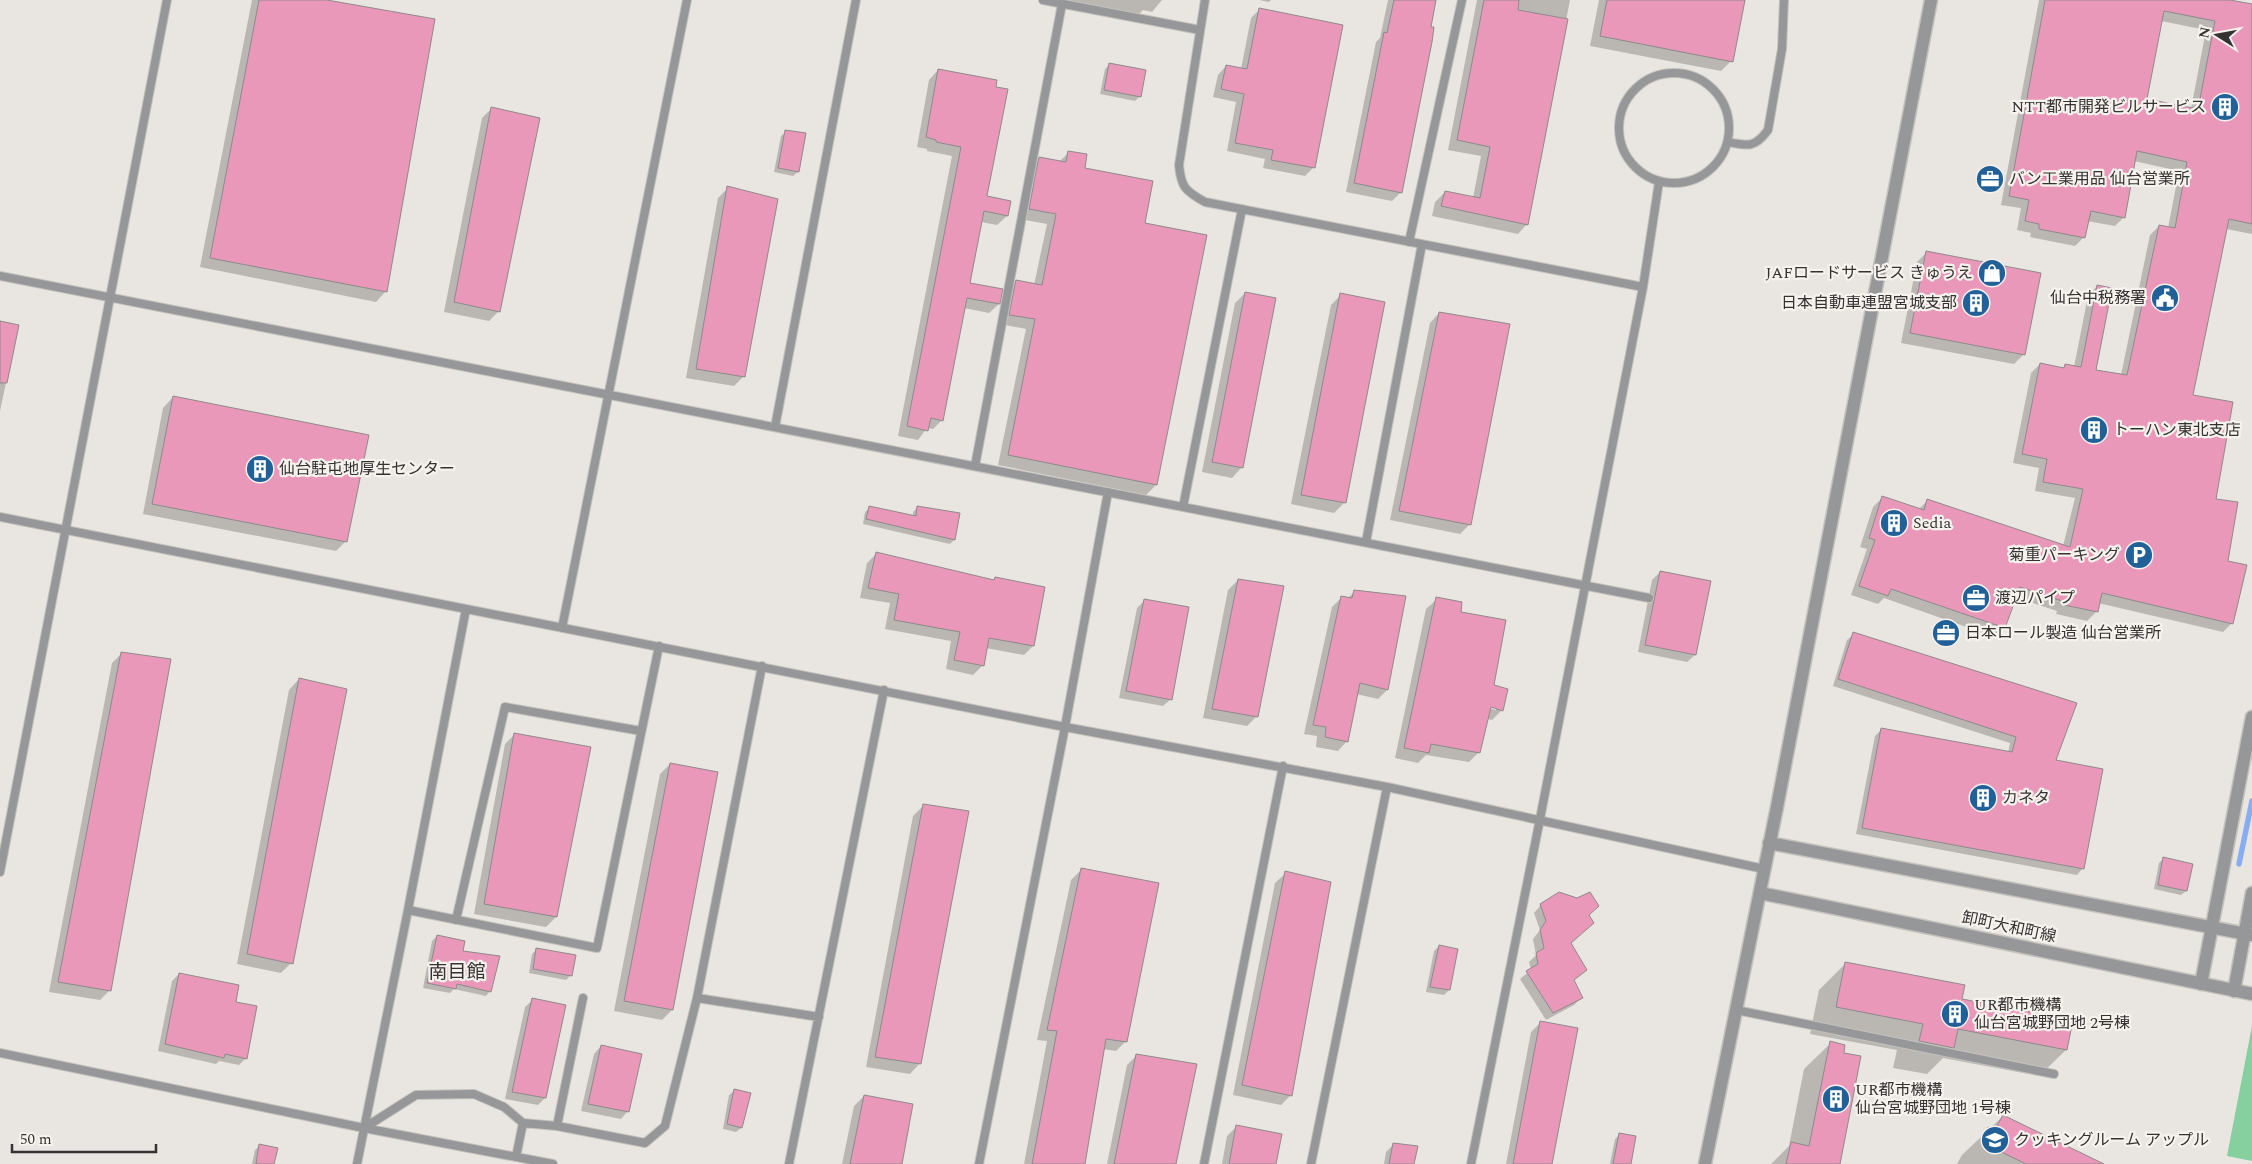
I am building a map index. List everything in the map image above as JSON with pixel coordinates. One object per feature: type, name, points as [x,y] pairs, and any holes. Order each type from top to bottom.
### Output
[{"type":"street","points":[[1705,1164],[1760,893],[1931,0]]},
{"type":"street","points":[[2201,984],[2252,718]]},
{"type":"street","points":[[1769,843],[2248,934]]},
{"type":"street","name":"卸町大和町線","points":[[1760,893],[2252,994]]},
{"type":"street","points":[[2234,991],[2248,934],[2252,893]]},
{"type":"lane","points":[[0,872],[4,834],[66,530],[167,0]]},
{"type":"lane","points":[[562,628],[687,0]]},
{"type":"lane","points":[[775,427],[856,0]]},
{"type":"lane","points":[[1043,0],[1200,30]]},
{"type":"lane","points":[[1205,0],[1179,164],[1180,182],[1190,194],[1205,202],[1642,287]]},
{"type":"lane","points":[[1409,242],[1462,0]]},
{"type":"lane","points":[[1728,142],[1751,145],[1760,141],[1768,130],[1782,49],[1784,0]]},
{"type":"lane","points":[[975,466],[1062,4]]},
{"type":"lane","points":[[1664,72],[1683,72],[1700,78],[1715,90],[1725,105],[1730,124],[1728,142],[1721,158],[1709,171],[1694,180],[1676,184],[1659,182],[1642,174],[1629,161],[1620,144],[1618,125],[1622,107],[1632,91],[1646,79],[1664,72]]},
{"type":"lane","points":[[1471,1164],[1585,585],[1642,287],[1659,182]]},
{"type":"lane","points":[[1183,507],[1242,209]]},
{"type":"lane","points":[[1366,542],[1422,244]]},
{"type":"lane","points":[[0,276],[1649,598]]},
{"type":"lane","points":[[979,1164],[1065,727],[1108,492]]},
{"type":"lane","points":[[0,517],[1065,727],[1282,766],[1540,819],[1764,869]]},
{"type":"lane","points":[[357,1164],[466,609]]},
{"type":"lane","points":[[408,910],[597,948],[659,646]]},
{"type":"lane","points":[[364,1128],[416,1095],[474,1094],[504,1107],[523,1124],[557,1126],[645,1143],[665,1126],[698,998],[762,666]]},
{"type":"lane","points":[[789,1164],[884,690]]},
{"type":"lane","points":[[456,920],[505,707],[641,731]]},
{"type":"lane","points":[[1204,1164],[1282,766]]},
{"type":"lane","points":[[1311,1164],[1387,787]]},
{"type":"lane","points":[[557,1126],[583,998]]},
{"type":"lane","points":[[698,998],[819,1017]]},
{"type":"lane","points":[[1736,1010],[2054,1074]]},
{"type":"lane","points":[[0,1053],[364,1128],[553,1164]]},
{"type":"lane","points":[[516,1157],[523,1124]]},
{"type":"green space","points":[[2252,1026],[2252,1161],[2227,1156]]},
{"type":"building","points":[[259,0],[327,0],[435,19],[387,292],[210,258]]},
{"type":"building","points":[[1394,0],[1436,0],[1431,27],[1434,27],[1432,42],[1402,193],[1354,183],[1384,32],[1387,33]]},
{"type":"building","points":[[1484,0],[1519,0],[1518,10],[1568,19],[1528,225],[1441,206],[1445,191],[1480,198],[1490,147],[1457,140]]},
{"type":"building","points":[[1607,0],[1745,0],[1733,62],[1600,36]]},
{"type":"building","points":[[2045,0],[2230,0],[2252,4],[2252,224],[2229,219],[2193,395],[2233,402],[2216,499],[2238,502],[2228,561],[2247,565],[2233,624],[2102,593],[2098,612],[2064,605],[2065,602],[2020,587],[2005,628],[1891,589],[1888,596],[1859,586],[1875,540],[1869,538],[1882,496],[1924,510],[1927,499],[2070,547],[2083,489],[2043,482],[2047,459],[2022,454],[2040,363],[2064,368],[2065,364],[2081,367],[2097,285],[2112,288],[2096,370],[2127,375],[2159,225],[2175,228],[2187,162],[2137,151],[2125,218],[2091,211],[2085,238],[2039,229],[2039,224],[2025,221],[2029,200],[2009,196]],"holes":[[[2164,11],[2215,21],[2198,109],[2147,99]]]},
{"type":"building","points":[[1259,8],[1343,25],[1315,168],[1271,160],[1273,150],[1235,143],[1244,94],[1221,89],[1226,65],[1247,69]]},
{"type":"building","points":[[1109,63],[1146,70],[1141,97],[1104,90]]},
{"type":"building","points":[[938,69],[997,80],[996,87],[1008,89],[987,196],[1011,201],[1008,216],[984,211],[970,283],[1003,289],[1000,304],[967,298],[943,421],[931,418],[928,431],[907,426],[961,147],[936,142],[936,140],[926,137]]},
{"type":"building","points":[[491,107],[540,118],[500,312],[454,302]]},
{"type":"building","points":[[785,130],[806,133],[799,172],[778,168]]},
{"type":"building","points":[[1068,151],[1087,154],[1085,168],[1153,181],[1145,223],[1207,235],[1157,485],[1008,455],[1035,319],[1009,315],[1015,284],[1016,280],[1042,285],[1056,214],[1029,209],[1036,171],[1039,157],[1066,162]]},
{"type":"building","points":[[727,186],[778,199],[745,377],[696,369]]},
{"type":"building","name":"日本自動車連盟宮城支部","points":[[1926,251],[2041,273],[2025,355],[1910,333]]},
{"type":"building","points":[[1245,292],[1276,298],[1243,468],[1212,462]]},
{"type":"building","points":[[1340,293],[1385,302],[1346,503],[1301,495]]},
{"type":"building","points":[[1439,312],[1510,324],[1471,525],[1399,511]]},
{"type":"building","points":[[0,321],[19,325],[7,383],[0,383]]},
{"type":"building","name":"仙台駐屯地厚生センター","points":[[173,396],[369,435],[347,542],[152,504]]},
{"type":"building","points":[[869,506],[916,516],[917,506],[960,513],[955,540],[866,519]]},
{"type":"building","points":[[876,552],[994,580],[995,577],[1045,587],[1034,646],[989,638],[984,666],[954,660],[960,632],[894,620],[899,594],[868,588]]},
{"type":"building","points":[[1660,571],[1711,581],[1696,655],[1645,645]]},
{"type":"building","points":[[1238,579],[1284,586],[1258,717],[1212,709]]},
{"type":"building","points":[[1354,590],[1406,596],[1388,690],[1360,683],[1348,742],[1325,737],[1326,727],[1313,725],[1341,596],[1352,598]]},
{"type":"building","points":[[1436,597],[1462,602],[1461,612],[1506,620],[1494,685],[1508,689],[1503,711],[1491,707],[1480,753],[1431,744],[1429,753],[1404,748]]},
{"type":"building","points":[[1144,599],[1189,607],[1172,700],[1126,691]]},
{"type":"building","name":"カネタ","points":[[1853,632],[2077,703],[2056,760],[2103,769],[2084,869],[1862,828],[1881,728],[2012,752],[2016,737],[1838,679]]},
{"type":"building","points":[[121,652],[171,659],[111,991],[58,982]]},
{"type":"building","points":[[299,678],[347,689],[293,964],[247,954]]},
{"type":"building","points":[[514,733],[591,747],[557,917],[484,904]]},
{"type":"building","points":[[670,763],[718,772],[673,1010],[624,1001]]},
{"type":"building","points":[[923,804],[969,811],[921,1064],[875,1057]]},
{"type":"building","points":[[2163,857],[2193,864],[2187,891],[2158,885]]},
{"type":"building","points":[[1081,868],[1159,883],[1127,1042],[1106,1039],[1085,1164],[1032,1164],[1057,1031],[1047,1030]]},
{"type":"building","points":[[1285,871],[1331,882],[1292,1096],[1242,1085]]},
{"type":"building","points":[[1559,892],[1577,898],[1590,892],[1599,906],[1589,915],[1594,923],[1571,943],[1587,970],[1574,980],[1583,998],[1553,1013],[1526,971],[1538,964],[1536,953],[1544,948],[1540,930],[1546,921],[1540,904]]},
{"type":"building","points":[[437,935],[465,941],[463,951],[500,956],[491,992],[457,984],[456,989],[427,983]]},
{"type":"building","points":[[1439,945],[1458,949],[1450,990],[1430,987]]},
{"type":"building","points":[[536,948],[576,955],[572,976],[533,969]]},
{"type":"building","name":"UR都市機構 仙台宮城野団地 2号棟","points":[[1845,962],[1965,985],[1962,999],[2073,1020],[2067,1050],[1958,1029],[1954,1048],[1919,1041],[1923,1024],[1836,1007]]},
{"type":"building","points":[[179,973],[239,985],[236,1002],[257,1006],[247,1059],[225,1054],[224,1058],[165,1044]]},
{"type":"building","points":[[532,998],[566,1005],[546,1098],[512,1092]]},
{"type":"building","points":[[1540,1021],[1578,1028],[1552,1164],[1513,1164]]},
{"type":"building","name":"UR都市機構 仙台宮城野団地 1号棟","points":[[1830,1041],[1845,1045],[1844,1053],[1861,1056],[1840,1164],[1786,1164],[1791,1142],[1809,1146]]},
{"type":"building","points":[[601,1045],[642,1054],[629,1112],[588,1104]]},
{"type":"building","points":[[1136,1054],[1197,1064],[1176,1164],[1114,1164]]},
{"type":"building","points":[[734,1089],[751,1093],[742,1128],[727,1124]]},
{"type":"building","points":[[864,1095],[913,1104],[902,1164],[850,1164]]},
{"type":"building","points":[[2003,1115],[2104,1164],[2026,1164],[1981,1142],[1988,1127],[1995,1130]]},
{"type":"building","points":[[1236,1125],[1282,1134],[1276,1164],[1229,1164]]},
{"type":"building","points":[[1619,1133],[1636,1136],[1631,1164],[1613,1164]]},
{"type":"building","points":[[1393,1143],[1418,1146],[1414,1164],[1389,1164]]},
{"type":"building","points":[[259,1144],[278,1148],[274,1164],[256,1164]]},
{"type":"waterway","points":[[2239,864],[2252,801]]},
{"type":"place","name":"NTT都市開発ビルサービス","points":[[2225,107]]},
{"type":"place","name":"バン工業用品 仙台営業所","points":[[1990,179]]},
{"type":"place","name":"JAFロードサービス きゅうえ","points":[[1992,273]]},
{"type":"place","name":"仙台中税務署","points":[[2165,298]]},
{"type":"place","name":"日本自動車連盟宮城支部","points":[[1976,303]]},
{"type":"place","name":"トーハン東北支店","points":[[2094,430]]},
{"type":"place","name":"仙台駐屯地厚生センター","points":[[260,469]]},
{"type":"place","name":"Sedia","points":[[1894,523]]},
{"type":"place","name":"菊重パーキング","points":[[2139,555]]},
{"type":"place","name":"渡辺パイプ","points":[[1976,598]]},
{"type":"place","name":"日本ロール製造 仙台営業所","points":[[1946,633]]},
{"type":"place","name":"カネタ","points":[[1983,798]]},
{"type":"place","name":"UR都市機構 仙台宮城野団地 2号棟","points":[[1955,1014]]},
{"type":"place","name":"UR都市機構 仙台宮城野団地 1号棟","points":[[1836,1099]]},
{"type":"place","name":"クッキングルーム アップル","points":[[1995,1140]]},
{"type":"district","name":"南目館","points":[[457,972]]}]
